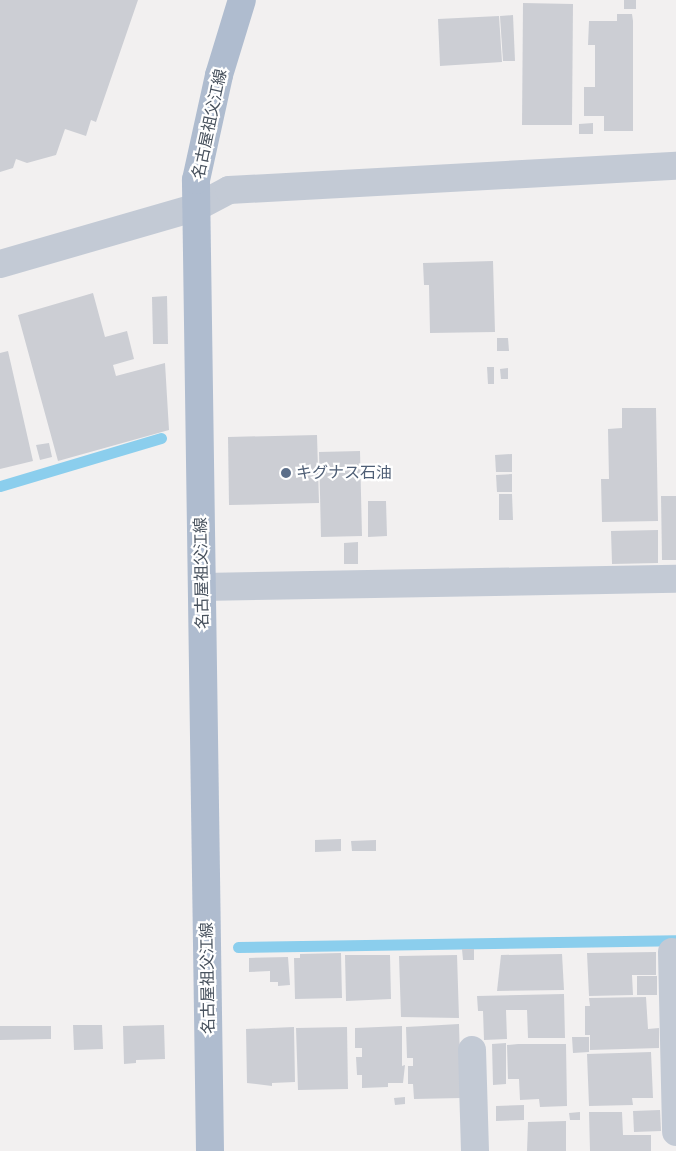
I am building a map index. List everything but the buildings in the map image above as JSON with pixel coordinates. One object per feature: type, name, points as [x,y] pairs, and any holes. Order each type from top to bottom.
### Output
[{"type":"main road","name":"名古屋祖父江線","points":[[210,1151],[196,180],[219,75],[242,0]]},
{"type":"street","points":[[0,264],[197,207],[229,190],[676,166]]},
{"type":"street","points":[[202,587],[676,579]]},
{"type":"street","points":[[672,952],[676,1132]]},
{"type":"street","points":[[472,1050],[475,1151]]},
{"type":"waterway","points":[[0,486],[161,438]]},
{"type":"waterway","points":[[238,947],[676,940]]},
{"type":"place","name":"キグナス石油","points":[[286,473]]}]
